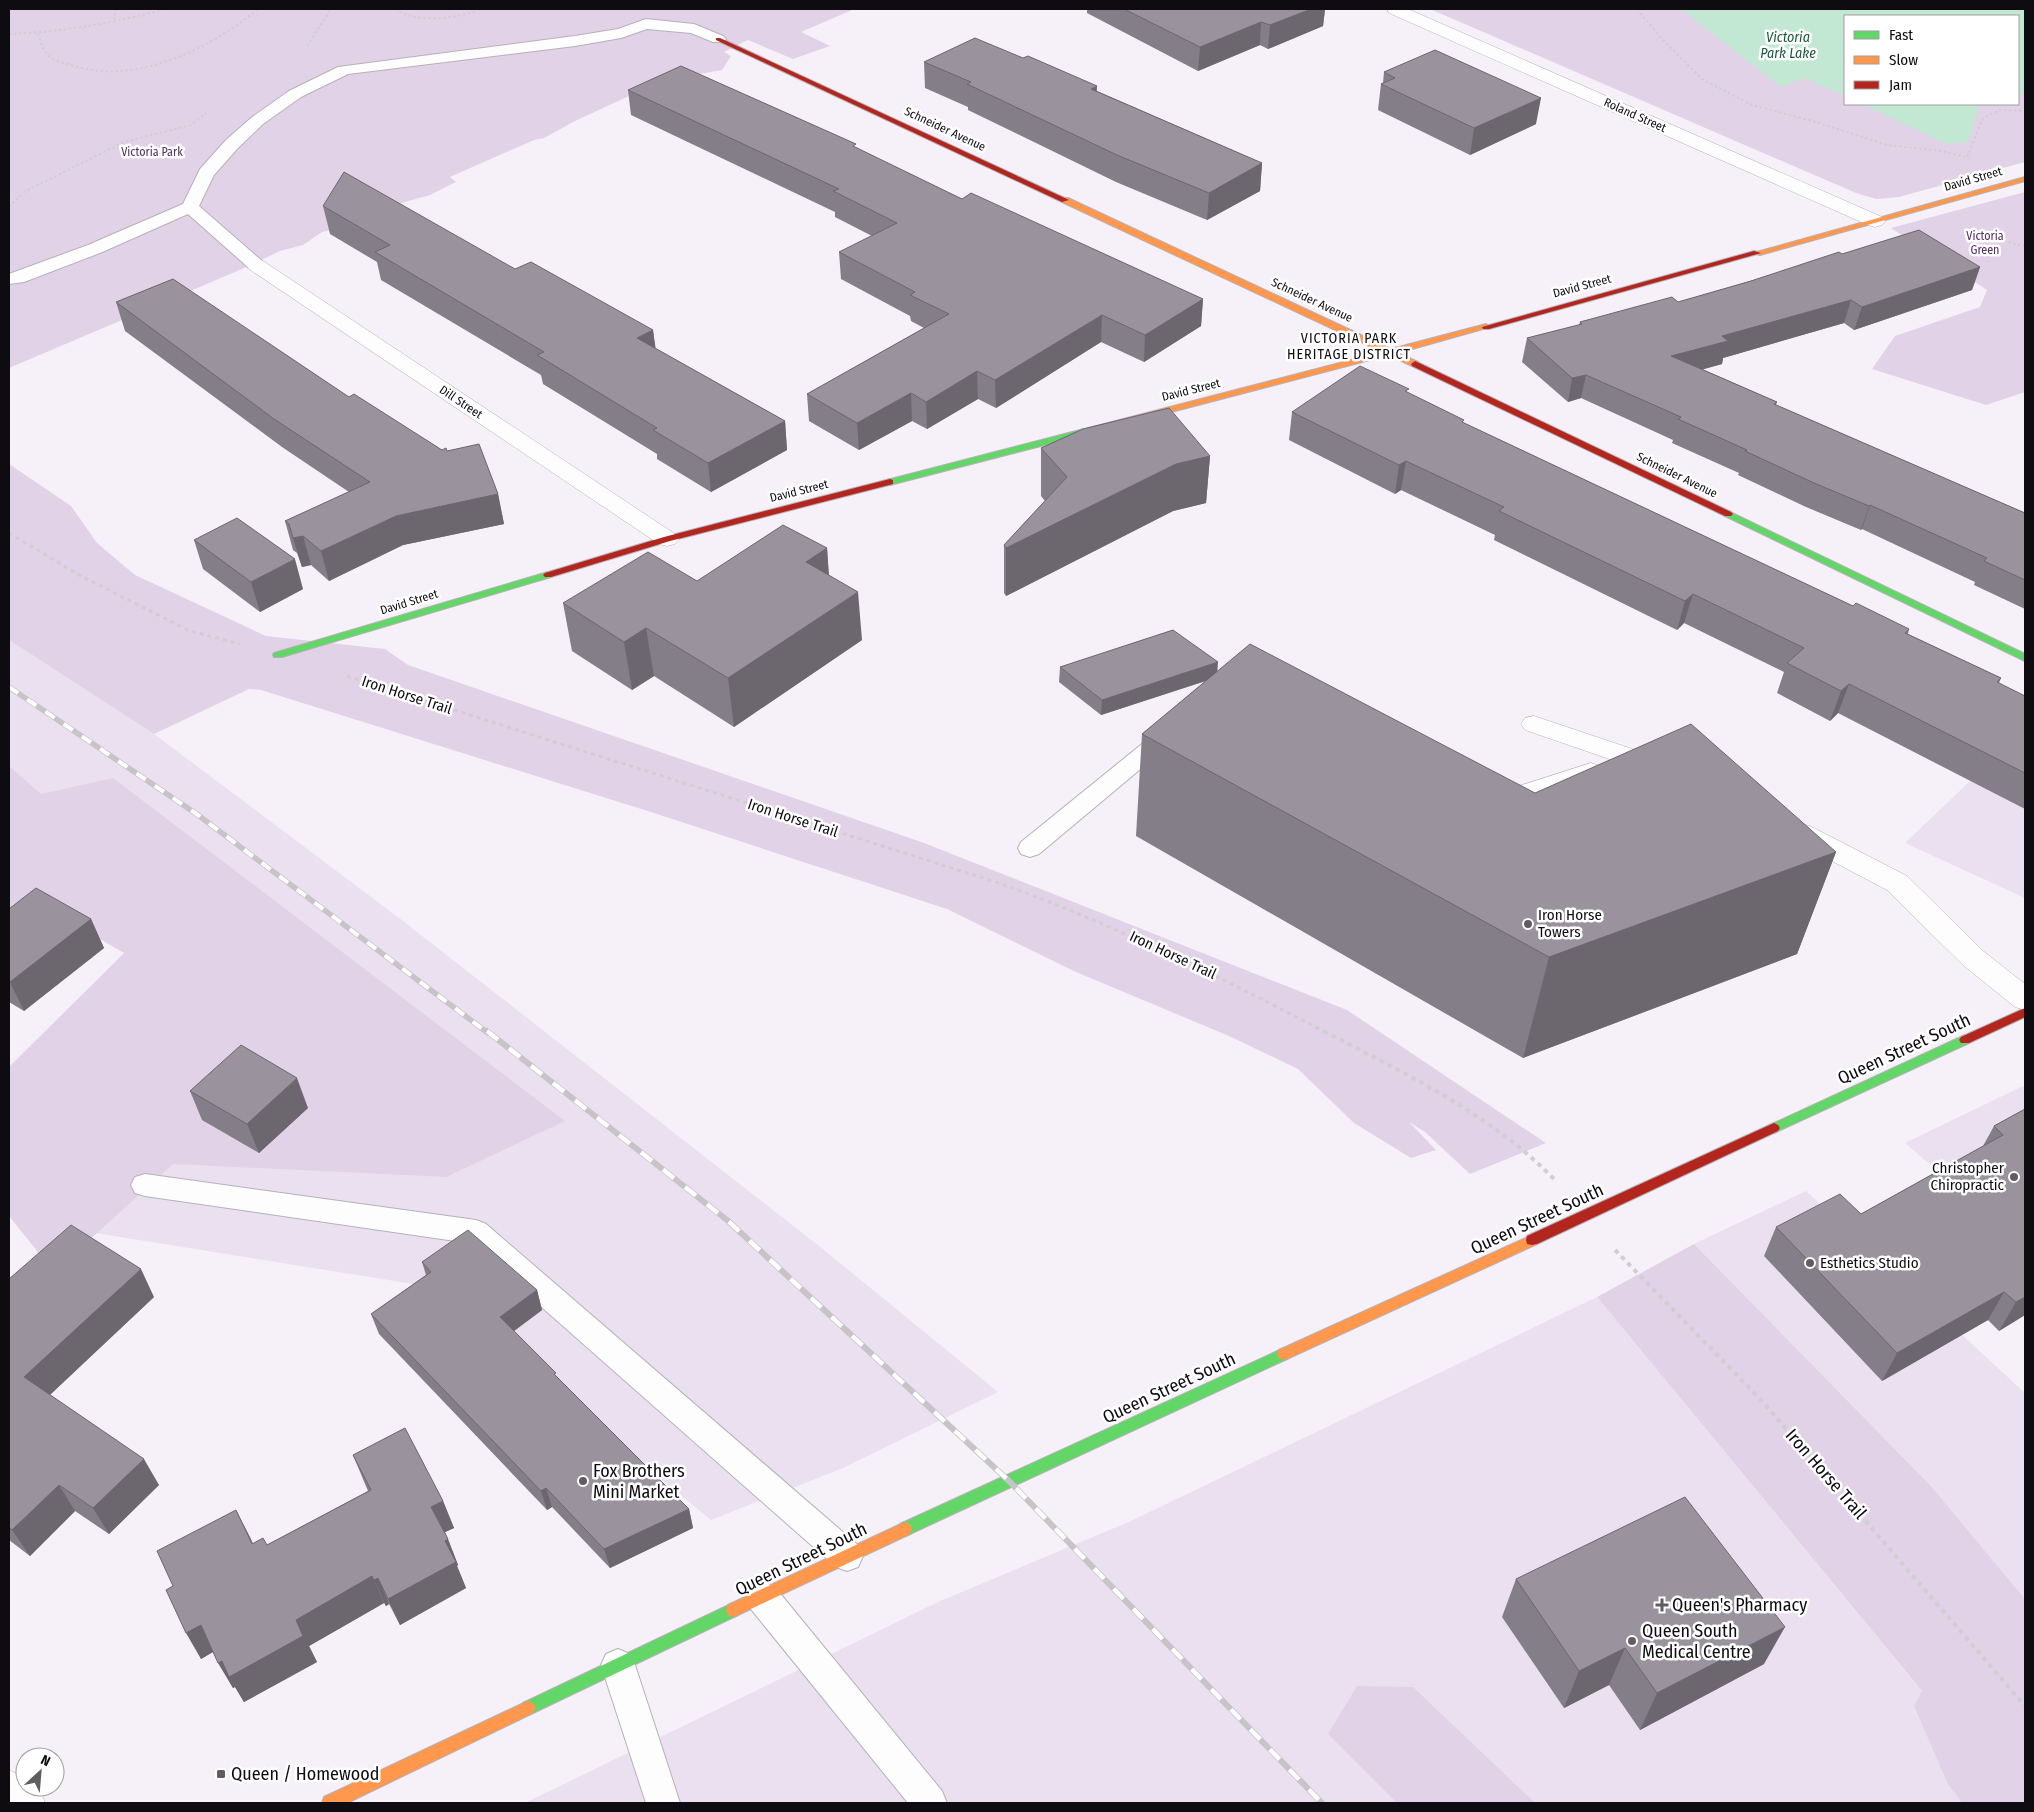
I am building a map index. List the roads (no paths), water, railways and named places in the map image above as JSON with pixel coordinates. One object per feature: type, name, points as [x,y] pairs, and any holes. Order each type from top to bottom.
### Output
[{"type":"street","name":"Roland Street","points":[[1395,9],[1875,221]]},
{"type":"street","name":"Schneider Avenue","points":[[718,39],[1392,353],[2025,658]]},
{"type":"street","name":"David Street","points":[[278,655],[667,539],[1392,353],[2025,179]]},
{"type":"street","name":"Dill Street","points":[[256,265],[667,539]]},
{"type":"street","points":[[1472,802],[1481,807],[1633,759],[1680,774]]},
{"type":"street","points":[[1776,820],[1897,883],[1972,958],[2025,998]]},
{"type":"street","name":"Queen Street South","points":[[330,1803],[847,1556],[2025,1012]]},
{"type":"street","points":[[9,1789],[26,1803]]},
{"type":"lane","points":[[636,11],[646,24]]},
{"type":"lane","points":[[9,279],[18,278],[94,249],[190,207],[206,173],[232,144],[257,121],[295,94],[344,70],[575,41],[621,33],[646,24],[694,28],[718,39]]},
{"type":"lane","points":[[190,207],[256,265]]},
{"type":"lane","points":[[1030,848],[1176,728],[1185,725]]},
{"type":"lane","points":[[145,1185],[476,1232],[847,1556]]},
{"type":"lane","points":[[762,1597],[930,1803]]},
{"type":"lane","points":[[618,1665],[663,1803]]},
{"type":"water","name":"Victoria Park Lake","points":[[1681,9],[2025,9],[2025,93],[2019,94],[2019,15],[1844,15],[1844,96],[1804,78],[1781,87]]},
{"type":"water","points":[[1864,105],[1979,106],[1968,142],[1946,144]]},
{"type":"railway","points":[[9,687],[198,815],[488,1033]]},
{"type":"railway","points":[[487,1031],[727,1220],[1009,1481],[1322,1803]]},
{"type":"place","name":"Iron Horse Towers","points":[[1528,924]]},
{"type":"place","name":"Christopher Chiropractic","points":[[2014,1177]]},
{"type":"place","name":"Esthetics Studio","points":[[1810,1263]]},
{"type":"place","name":"Fox Brothers Mini Market","points":[[583,1481]]},
{"type":"place","name":"Queen's Pharmacy","points":[[1662,1605]]},
{"type":"place","name":"Queen South Medical Centre","points":[[1632,1641]]},
{"type":"place","name":"Queen / Homewood","points":[[221,1774]]},
{"type":"district","name":"VICTORIA PARK HERITAGE DISTRICT","points":[[1349,346]]},
{"type":"park label","name":"Victoria Park","points":[[152,152]]},
{"type":"park label","name":"Victoria Green","points":[[1985,243]]}]
